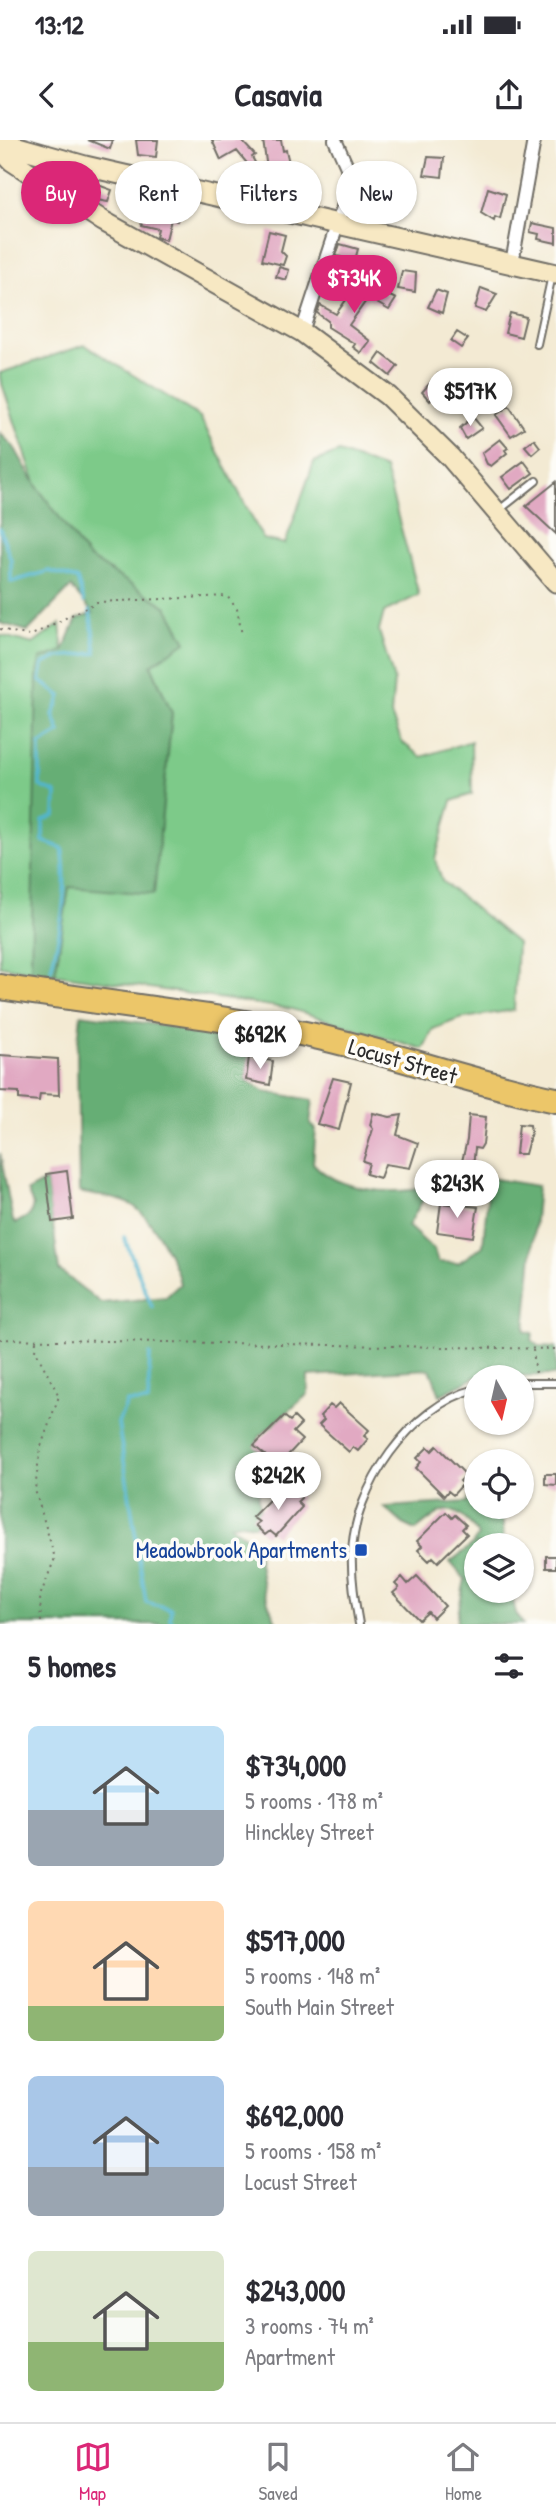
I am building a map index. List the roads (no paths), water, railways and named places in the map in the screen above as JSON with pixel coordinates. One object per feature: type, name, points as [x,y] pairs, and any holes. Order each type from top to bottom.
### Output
[{"type":"highway","name":"Locust Street","points":[[0,987],[309,1035],[480,1083],[556,1100]]},
{"type":"main road","points":[[0,142],[96,168],[336,222]]},
{"type":"main road","points":[[0,148],[12,161],[103,221],[302,332],[388,396],[420,425],[554,576]]},
{"type":"main road","points":[[346,224],[554,274]]},
{"type":"street","points":[[335,140],[342,161]]},
{"type":"street","points":[[512,263],[534,140]]},
{"type":"street","points":[[302,332],[337,224]]},
{"type":"lane","points":[[537,344],[549,309],[554,274]]},
{"type":"lane","points":[[497,512],[536,481]]},
{"type":"lane","points":[[534,1383],[556,1383]]},
{"type":"lane","points":[[359,1624],[353,1585],[352,1552],[366,1496],[377,1471],[418,1422],[464,1392]]},
{"type":"waterway","points":[[0,529],[11,560],[11,582],[49,571],[77,579],[84,602]]},
{"type":"waterway","points":[[51,969],[63,909],[65,878],[62,848],[43,841],[43,821],[55,816],[56,793],[40,786],[40,744],[60,732],[53,715],[61,696],[40,681],[43,664],[58,657],[96,653],[90,611]]},
{"type":"waterway","points":[[124,1237],[152,1307]]},
{"type":"waterway","points":[[150,1354],[148,1402],[127,1402],[118,1423],[146,1602],[171,1609],[170,1619],[176,1624]]},
{"type":"place","name":"Meadowbrook Apartments","points":[[361,1550]]}]
